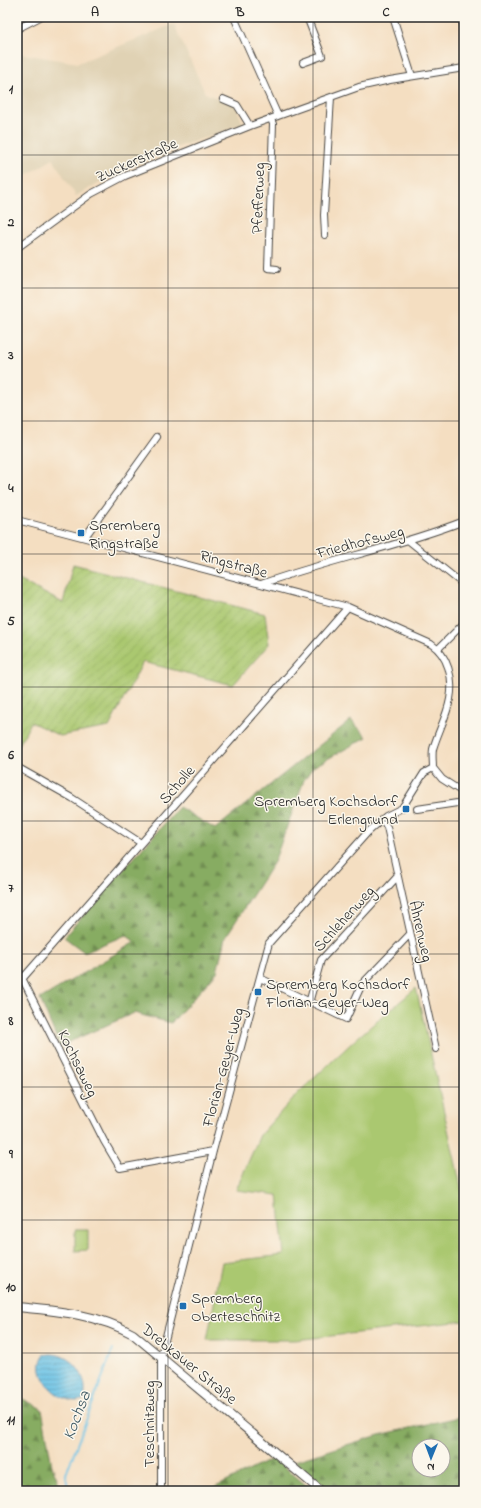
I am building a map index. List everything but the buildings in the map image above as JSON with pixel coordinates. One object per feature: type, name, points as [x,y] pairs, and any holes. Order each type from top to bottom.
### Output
[{"type":"street","points":[[17,30],[40,17]]},
{"type":"street","points":[[234,17],[278,116]]},
{"type":"street","points":[[303,63],[322,56],[307,17]]},
{"type":"street","points":[[393,17],[412,76]]},
{"type":"street","points":[[461,17],[464,27]]},
{"type":"street","name":"Zuckerstraße","points":[[17,248],[91,194],[132,173],[250,126],[374,83],[464,68]]},
{"type":"street","points":[[325,235],[324,215],[332,102],[331,97]]},
{"type":"street","points":[[223,99],[237,105],[250,126]]},
{"type":"street","name":"Pfefferweg","points":[[271,119],[273,124],[268,268],[277,269]]},
{"type":"street","points":[[85,537],[157,437]]},
{"type":"street","name":"Ringstraße","points":[[17,520],[348,607],[438,648]]},
{"type":"street","name":"Friedhofsweg","points":[[261,584],[294,572],[409,541],[464,521]]},
{"type":"street","points":[[409,541],[464,585]]},
{"type":"street","name":"Scholle","points":[[23,978],[348,607]]},
{"type":"street","points":[[464,623],[438,648],[446,661],[450,672],[450,699],[433,750],[433,768],[442,779],[464,794]]},
{"type":"street","points":[[17,767],[72,798],[141,843]]},
{"type":"street","name":"Florian-Geyer-Weg","points":[[161,1356],[213,1151],[270,943],[367,834],[382,819],[402,808],[424,773],[433,768]]},
{"type":"street","points":[[417,809],[464,802]]},
{"type":"street","name":"Ährenweg","points":[[382,819],[387,827],[436,1049]]},
{"type":"street","name":"Schlehenweg","points":[[309,1003],[321,960],[397,877]]},
{"type":"street","points":[[260,978],[346,1020],[362,984],[410,934]]},
{"type":"street","name":"Kochsaweg","points":[[17,968],[104,1141],[120,1168]]},
{"type":"street","name":"Florian-Geyer-Weg","points":[[120,1168],[213,1151]]},
{"type":"street","name":"Drebkauer Straße","points":[[17,1307],[66,1312],[104,1320],[133,1334],[321,1491]]},
{"type":"street","name":"Teschnitzweg","points":[[161,1356],[161,1491]]},
{"type":"shaded area","points":[[174,24],[205,93],[236,106],[243,124],[164,152],[112,175],[76,196],[53,159],[17,181],[17,53],[78,63]]},
{"type":"green space","points":[[73,564],[265,614],[269,644],[233,685],[143,662],[109,727],[60,736],[31,722],[17,749],[17,579],[63,603]]},
{"type":"green space","points":[[351,720],[367,737],[313,767],[304,780],[274,862],[225,938],[217,972],[171,1023],[134,1013],[60,1046],[40,999],[135,942],[126,935],[84,952],[64,937],[179,807],[215,829]]},
{"type":"green space","points":[[416,988],[464,1200],[464,1321],[295,1340],[207,1340],[222,1262],[284,1255],[278,1195],[236,1190],[260,1135],[297,1094],[357,1038]]},
{"type":"green space","points":[[75,1230],[88,1230],[88,1250],[75,1251]]},
{"type":"green space","points":[[17,1396],[42,1409],[52,1466],[62,1491],[17,1491]]},
{"type":"green space","points":[[464,1416],[464,1491],[330,1491],[295,1461],[379,1435]]},
{"type":"green space","points":[[274,1458],[313,1491],[208,1491]]},
{"type":"water","points":[[50,1354],[65,1358],[78,1368],[84,1383],[84,1399],[76,1401],[68,1400],[59,1396],[45,1382],[41,1373],[41,1364],[44,1355]]},
{"type":"waterway","name":"Kochsa","points":[[68,1491],[66,1474],[113,1349]]},
{"type":"place","name":"Spremberg Ringstraße","points":[[81,533]]},
{"type":"place","name":"Spremberg Kochsdorf Erlengrund","points":[[406,809]]},
{"type":"place","name":"Spremberg Kochsdorf Florian-Geyer-Weg","points":[[258,992]]},
{"type":"place","name":"Spremberg Oberteschnitz","points":[[183,1306]]}]
